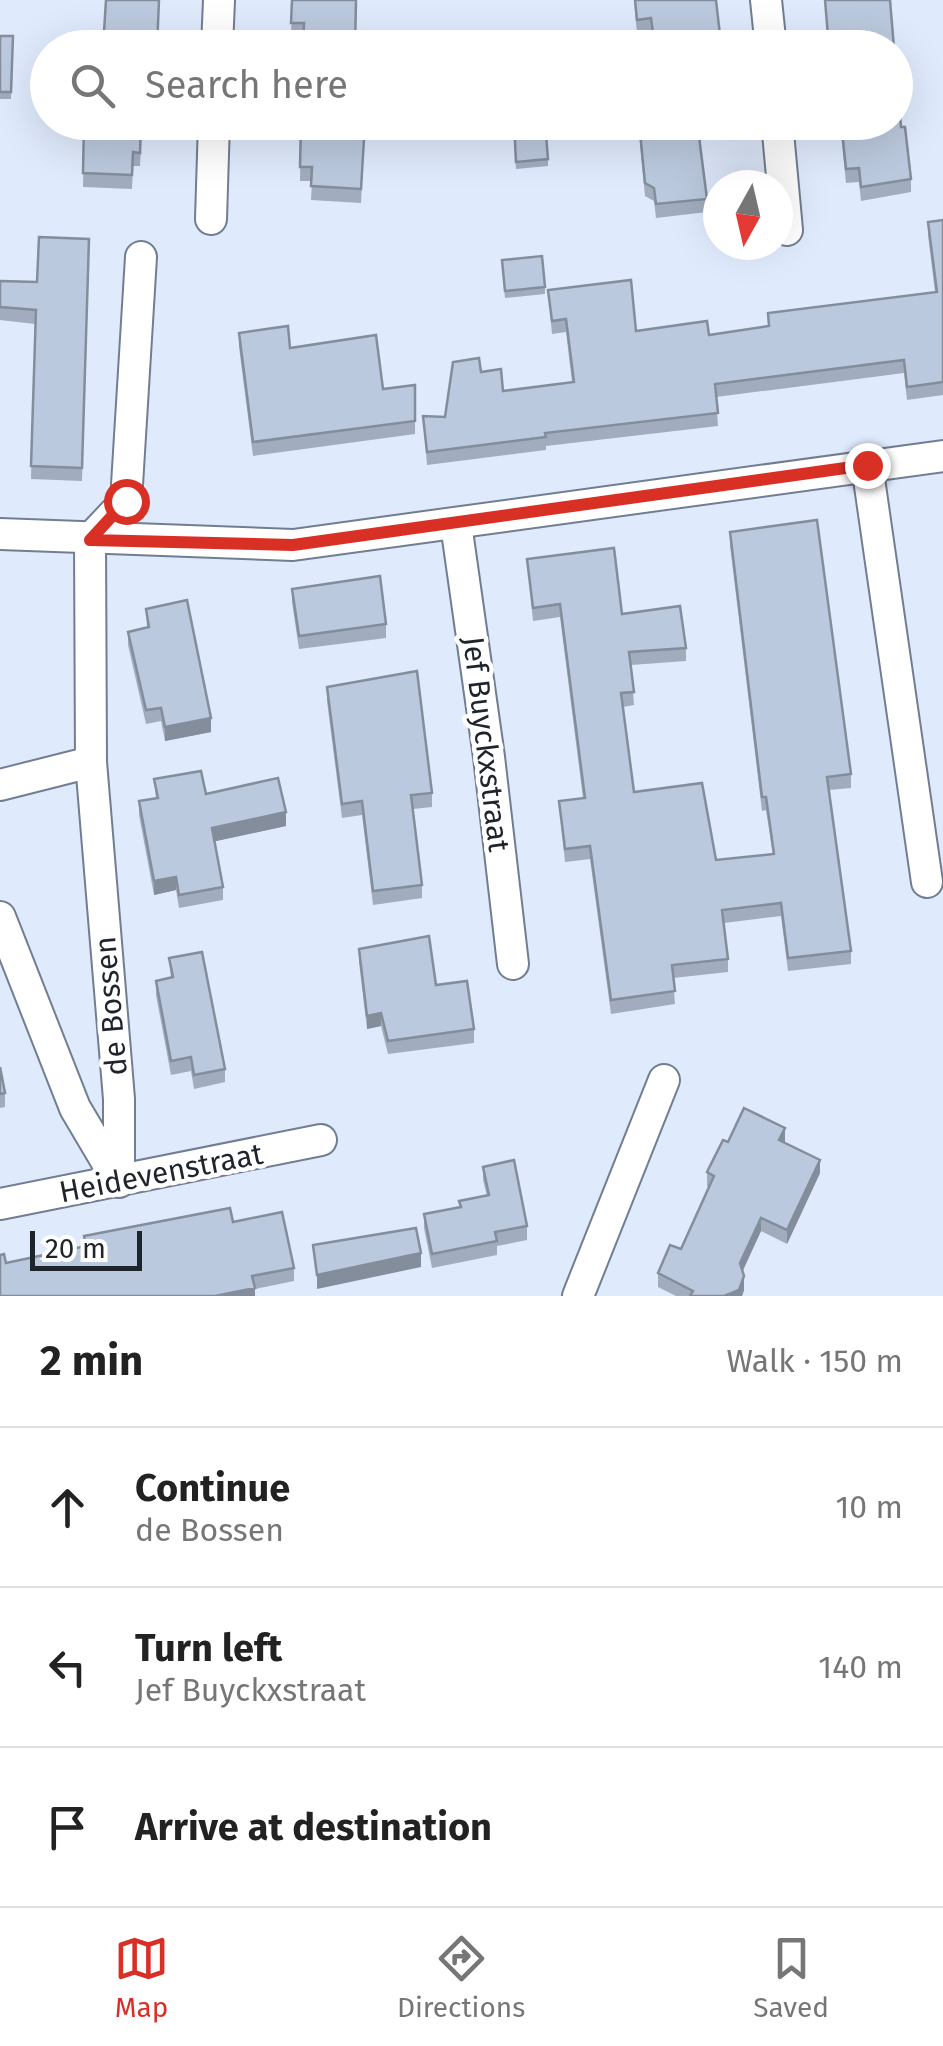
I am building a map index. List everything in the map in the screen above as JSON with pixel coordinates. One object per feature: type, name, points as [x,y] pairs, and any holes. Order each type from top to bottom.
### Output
[{"type":"street","points":[[218,30],[219,0]]},
{"type":"street","points":[[766,0],[769,30]]},
{"type":"street","points":[[211,218],[213,140]]},
{"type":"street","points":[[780,140],[782,170]]},
{"type":"street","points":[[90,540],[126,501],[141,257]]},
{"type":"street","points":[[0,534],[293,545],[943,456]]},
{"type":"street","points":[[867,465],[927,882]]},
{"type":"street","name":"Jef Buyckxstraat","points":[[456,524],[490,756],[513,964]]},
{"type":"street","name":"de Bossen","points":[[90,540],[91,762],[119,1098],[118,1182]]},
{"type":"street","points":[[0,785],[91,762]]},
{"type":"street","name":"de Bossen","points":[[0,917],[75,1108],[118,1182]]},
{"type":"street","points":[[578,1296],[664,1080]]},
{"type":"street","name":"Heidevenstraat","points":[[0,1204],[321,1140]]},
{"type":"building","points":[[106,0],[159,0],[158,30],[104,30]]},
{"type":"building","points":[[292,0],[356,0],[355,30],[304,30],[304,23],[291,23]]},
{"type":"building","points":[[635,0],[716,0],[719,30],[653,30],[651,18],[637,20]]},
{"type":"building","points":[[825,0],[890,0],[892,30],[828,30]]},
{"type":"building","points":[[0,36],[13,36],[11,92],[0,92]]},
{"type":"building","points":[[84,140],[140,140],[140,153],[133,152],[132,175],[83,173]]},
{"type":"building","points":[[301,140],[364,140],[361,189],[311,186],[312,167],[300,167]]},
{"type":"building","points":[[515,140],[546,140],[548,159],[516,162]]},
{"type":"building","points":[[641,140],[699,140],[703,199],[656,204],[654,188],[645,183]]},
{"type":"building","points":[[843,140],[906,140],[911,179],[861,187],[859,168],[846,169]]},
{"type":"building","points":[[943,220],[943,382],[907,387],[904,360],[715,384],[718,413],[545,433],[546,437],[427,452],[423,416],[445,417],[453,362],[479,358],[481,372],[501,369],[503,391],[574,382],[566,319],[552,321],[548,290],[631,280],[636,331],[707,321],[709,335],[769,326],[768,313],[937,292],[928,222]]},
{"type":"building","points":[[39,237],[89,239],[82,468],[31,466],[36,310],[0,307],[0,281],[37,282]]},
{"type":"building","points":[[542,256],[545,287],[505,291],[502,260]]},
{"type":"building","points":[[288,326],[290,348],[376,335],[383,389],[415,385],[415,421],[253,442],[239,333]]},
{"type":"building","points":[[817,520],[851,774],[827,777],[851,951],[788,958],[781,903],[722,910],[728,959],[672,965],[675,991],[611,1000],[590,846],[565,849],[559,801],[585,798],[560,604],[533,608],[527,559],[614,548],[622,614],[680,606],[686,648],[629,652],[634,692],[621,693],[634,792],[702,783],[716,860],[774,854],[766,797],[762,797],[730,532]]},
{"type":"building","points":[[380,576],[386,624],[299,636],[292,589]]},
{"type":"building","points":[[187,600],[211,718],[165,727],[161,708],[146,710],[128,632],[149,627],[146,609]]},
{"type":"building","points":[[417,671],[432,793],[411,795],[422,885],[373,891],[362,801],[342,804],[327,687]]},
{"type":"building","points":[[201,771],[206,794],[278,778],[286,812],[212,828],[223,887],[179,895],[176,877],[154,881],[139,801],[158,798],[154,779]]},
{"type":"building","points":[[429,936],[436,985],[467,981],[474,1029],[388,1041],[381,1013],[367,1016],[359,949]]},
{"type":"building","points":[[202,952],[225,1069],[194,1075],[191,1057],[171,1061],[156,981],[173,977],[169,958]]},
{"type":"building","points":[[0,1067],[5,1093],[0,1094]]},
{"type":"building","points":[[744,1108],[785,1128],[779,1140],[820,1160],[787,1230],[761,1218],[740,1263],[744,1276],[739,1290],[724,1296],[690,1296],[693,1291],[658,1273],[670,1245],[681,1249],[714,1176],[707,1172],[723,1140],[728,1142]]},
{"type":"building","points":[[514,1160],[527,1226],[495,1232],[497,1241],[432,1254],[424,1214],[461,1207],[459,1201],[489,1195],[483,1167]]},
{"type":"building","points":[[230,1208],[233,1222],[282,1212],[294,1268],[252,1276],[255,1288],[215,1296],[0,1296],[0,1255],[4,1254],[6,1263],[86,1246],[84,1236]]},
{"type":"building","points":[[416,1228],[421,1253],[317,1275],[313,1245]]},
{"type":"route","points":[[126,501],[90,540],[293,545],[867,465]]}]
